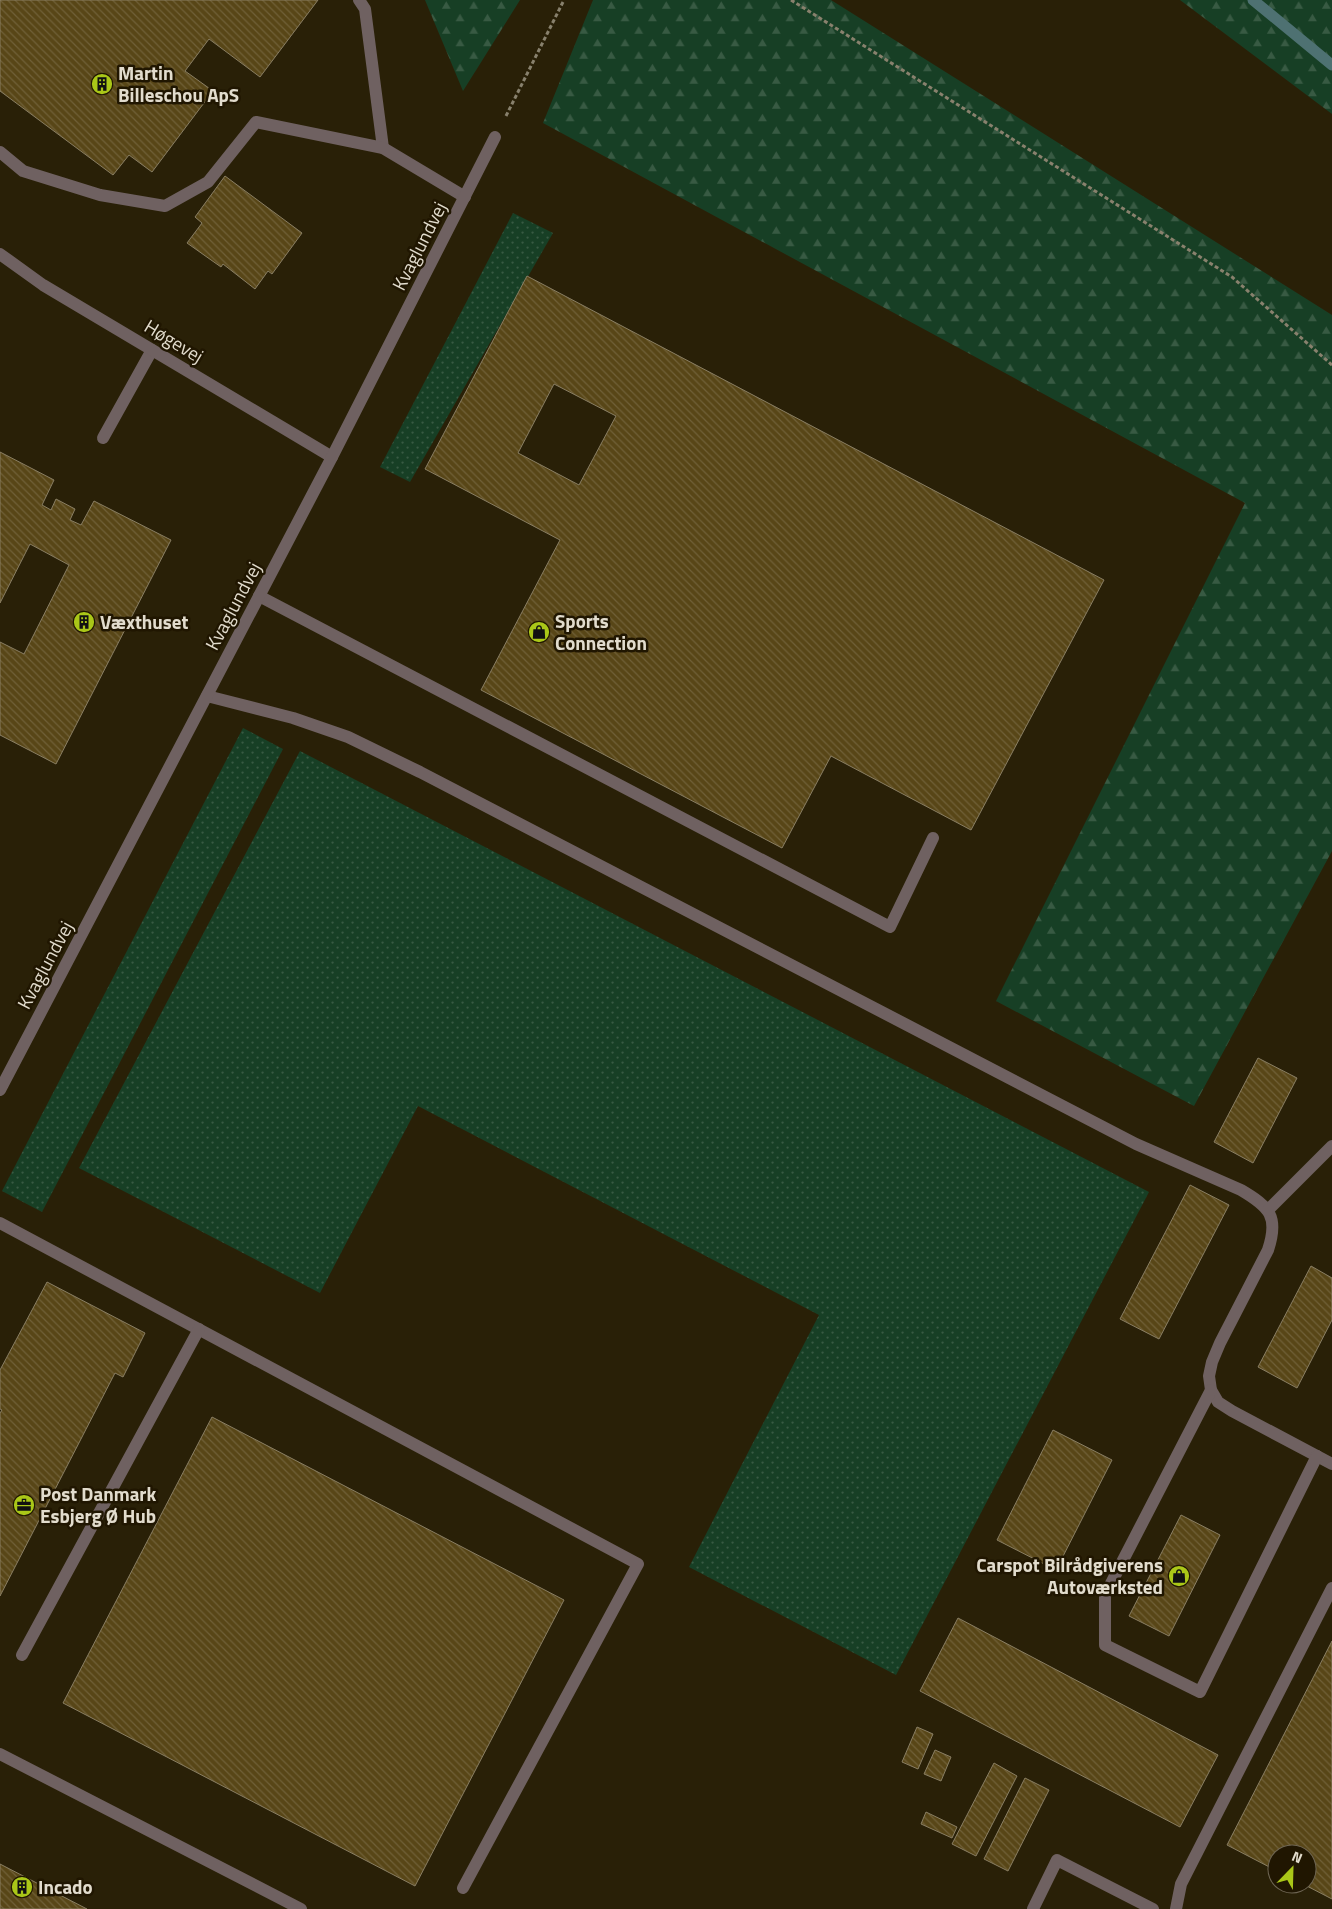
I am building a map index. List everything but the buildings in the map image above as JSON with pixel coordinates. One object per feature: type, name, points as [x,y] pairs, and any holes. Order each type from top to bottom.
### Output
[{"type":"street","points":[[359,0],[365,9],[383,148]]},
{"type":"street","points":[[0,152],[23,171],[100,195],[165,206],[208,182],[256,122],[383,148],[465,197]]},
{"type":"street","name":"Kvaglundvej","points":[[0,1090],[332,457],[496,138]]},
{"type":"street","name":"Høgevej","points":[[0,254],[43,285],[332,457]]},
{"type":"street","points":[[103,438],[152,350]]},
{"type":"street","points":[[259,596],[890,927],[933,838]]},
{"type":"street","points":[[206,696],[293,718],[348,737],[412,768],[1136,1144],[1241,1190],[1258,1200],[1268,1210],[1273,1234],[1268,1250],[1212,1362],[1209,1376],[1211,1390],[1218,1402],[1225,1407],[1332,1464]]},
{"type":"street","points":[[1268,1210],[1332,1146]]},
{"type":"street","points":[[0,1223],[638,1564],[463,1888]]},
{"type":"street","points":[[22,1655],[199,1329]]},
{"type":"street","points":[[1211,1390],[1105,1595],[1105,1645],[1200,1692],[1317,1456]]},
{"type":"street","points":[[1176,1909],[1181,1884],[1332,1588]]},
{"type":"street","points":[[0,1754],[301,1909]]},
{"type":"street","points":[[1033,1909],[1056,1860],[1153,1909]]},
{"type":"path","points":[[496,138],[564,0]]},
{"type":"path","points":[[791,0],[1232,277],[1332,365]]},
{"type":"green space","points":[[425,0],[520,0],[463,91]]},
{"type":"green space","points":[[593,0],[831,0],[1332,315],[1332,851],[1194,1106],[996,1001],[1245,503],[543,123]]},
{"type":"green space","points":[[1180,0],[1332,0],[1332,114]]},
{"type":"green space","points":[[513,213],[553,233],[410,482],[380,467]]},
{"type":"green space","points":[[243,728],[283,749],[42,1212],[2,1191]]},
{"type":"green space","points":[[300,751],[1149,1192],[896,1675],[689,1567],[819,1315],[418,1106],[320,1293],[79,1168]]},
{"type":"waterway","points":[[1253,0],[1332,65]]},
{"type":"place","name":"Martin Billeschou ApS","points":[[102,84]]},
{"type":"place","name":"Væxthuset","points":[[84,622]]},
{"type":"place","name":"Sports Connection","points":[[539,632]]},
{"type":"place","name":"Post Danmark Esbjerg Ø Hub","points":[[24,1505]]},
{"type":"place","name":"Carspot Bilrådgiverens Autoværksted","points":[[1179,1576]]},
{"type":"place","name":"Incado","points":[[22,1887]]}]
